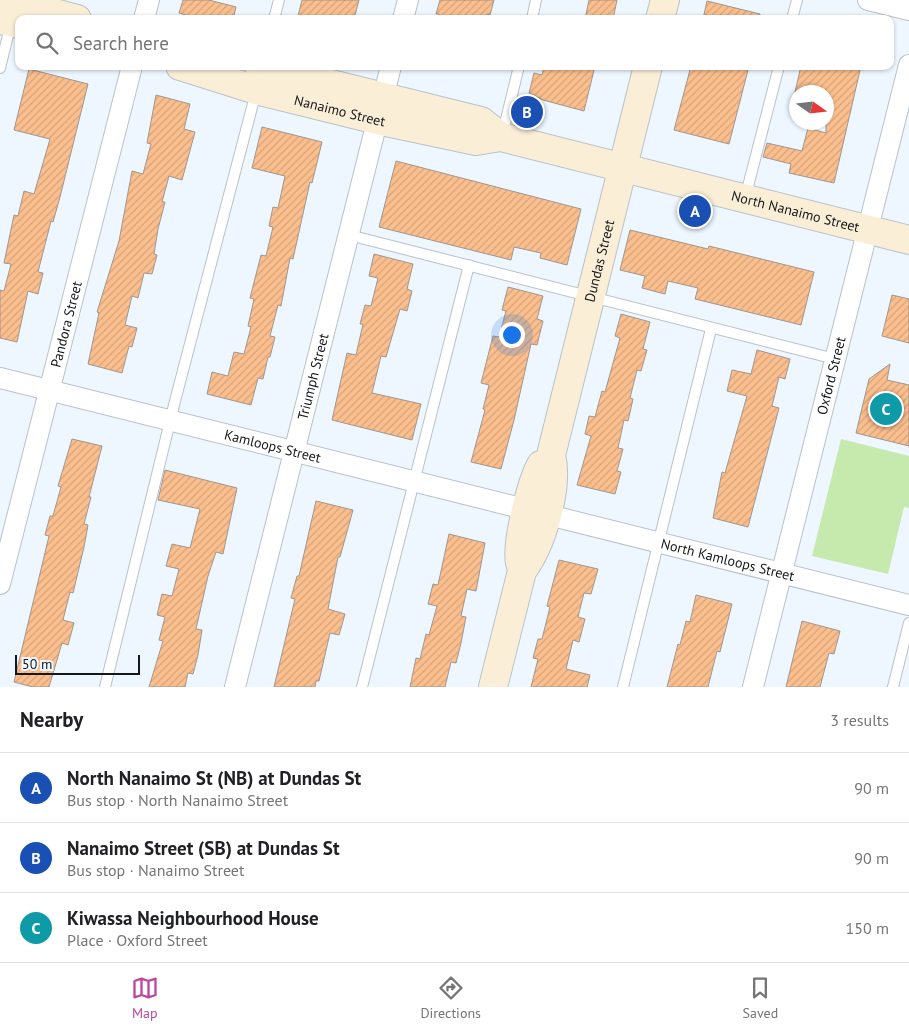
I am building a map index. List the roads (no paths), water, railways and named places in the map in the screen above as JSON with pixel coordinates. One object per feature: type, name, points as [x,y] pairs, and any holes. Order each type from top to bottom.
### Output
[{"type":"main road","points":[[661,15],[665,0]]},
{"type":"main road","name":"Nanaimo Street","points":[[233,70],[260,72],[380,108],[476,141],[501,137],[623,168]]},
{"type":"main road","name":"Dundas Street","points":[[493,687],[522,571],[533,557],[540,465],[551,455],[647,70]]},
{"type":"main road","name":"North Nanaimo Street","points":[[623,168],[909,240]]},
{"type":"street","points":[[145,15],[149,0]]},
{"type":"street","points":[[404,15],[408,0]]},
{"type":"street","points":[[868,0],[909,10]]},
{"type":"street","name":"Oxford Street","points":[[753,687],[909,65]]},
{"type":"street","name":"Pandora Street","points":[[0,584],[131,70]]},
{"type":"street","name":"Triumph Street","points":[[235,687],[390,70]]},
{"type":"street","name":"Kamloops Street","points":[[0,378],[414,483],[537,511]]},
{"type":"street","name":"North Kamloops Street","points":[[537,511],[909,605]]},
{"type":"lane","points":[[275,15],[279,0]]},
{"type":"lane","points":[[533,15],[536,0]]},
{"type":"lane","points":[[793,15],[797,0]]},
{"type":"lane","points":[[0,68],[9,16]]},
{"type":"lane","points":[[501,137],[518,70]]},
{"type":"lane","points":[[745,199],[778,70]]},
{"type":"lane","points":[[104,687],[260,72]]},
{"type":"lane","points":[[349,235],[834,359]]},
{"type":"lane","points":[[362,687],[469,265]]},
{"type":"lane","points":[[623,687],[660,543],[711,329]]},
{"type":"lane","points":[[893,687],[909,623]]},
{"type":"place","name":"Nanaimo Street (SB) at Dundas St","points":[[527,112]]},
{"type":"place","name":"North Nanaimo St (NB) at Dundas St","points":[[695,211]]},
{"type":"place","name":"Kiwassa Neighbourhood House","points":[[886,409]]}]
